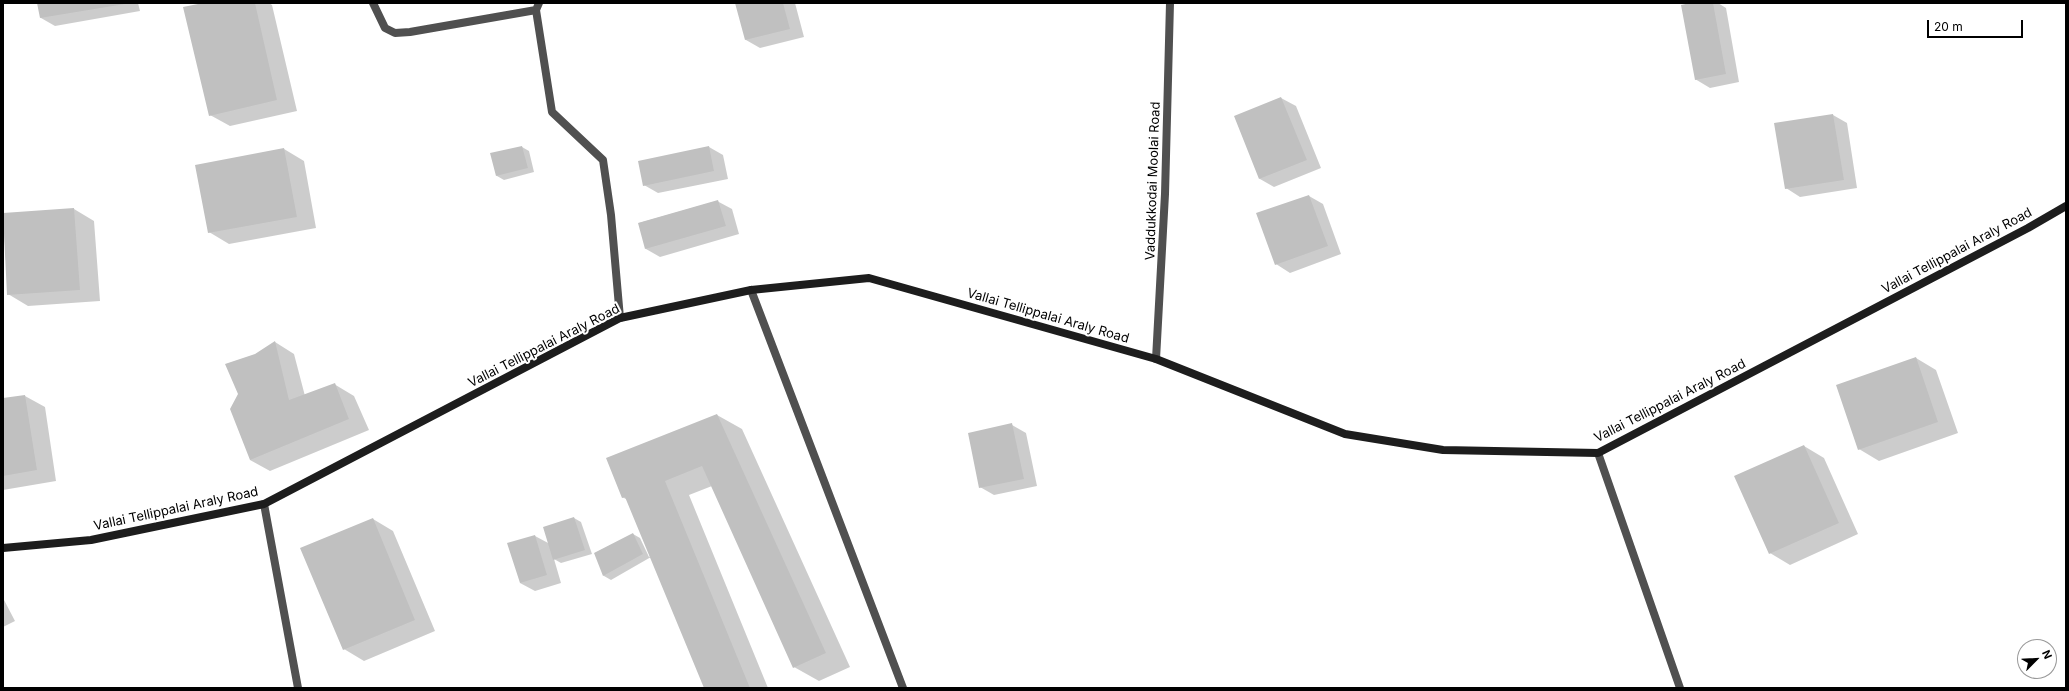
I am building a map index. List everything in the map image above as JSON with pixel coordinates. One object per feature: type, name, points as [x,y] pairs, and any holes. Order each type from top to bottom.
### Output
[{"type":"main road","name":"Vallai Tellippalai Araly Road","points":[[3,548],[91,540],[264,504],[620,318],[751,290],[869,278],[1156,359],[1345,434],[1443,450],[1598,453],[2028,228],[2066,206]]},
{"type":"street","points":[[373,3],[385,28],[395,33],[410,32],[537,6],[552,112],[603,160],[611,215],[620,318]]},
{"type":"street","name":"Vaddukkodai Moolai Road","points":[[1156,359],[1166,194],[1170,3]]},
{"type":"street","points":[[751,290],[903,688]]},
{"type":"street","points":[[1598,453],[1680,688]]},
{"type":"street","points":[[264,504],[298,688]]},
{"type":"building","points":[[37,3],[125,3],[125,4],[40,18]]},
{"type":"building","points":[[203,3],[255,3],[277,100],[209,116],[183,7]]},
{"type":"building","points":[[735,3],[783,3],[790,29],[745,40]]},
{"type":"building","points":[[1690,3],[1713,3],[1726,74],[1695,80],[1681,5]]},
{"type":"building","points":[[1281,97],[1307,160],[1259,179],[1234,116]]},
{"type":"building","points":[[1833,114],[1844,180],[1785,189],[1774,123]]},
{"type":"building","points":[[522,146],[528,168],[496,176],[490,153]]},
{"type":"building","points":[[709,146],[714,171],[643,186],[638,161]]},
{"type":"building","points":[[284,148],[297,217],[208,233],[195,165]]},
{"type":"building","points":[[1309,195],[1328,246],[1275,265],[1256,213]]},
{"type":"building","points":[[718,200],[726,226],[645,249],[638,223]]},
{"type":"building","points":[[74,208],[80,290],[7,295],[3,213]]},
{"type":"building","points":[[275,341],[289,400],[335,383],[349,419],[250,460],[230,409],[238,394],[225,364],[255,354]]},
{"type":"building","points":[[1916,357],[1938,422],[1858,450],[1836,385]]},
{"type":"building","points":[[25,395],[37,470],[3,476],[3,398]]},
{"type":"building","points":[[717,414],[826,653],[793,668],[702,466],[665,481],[750,688],[704,688],[625,497],[622,498],[606,458]]},
{"type":"building","points":[[1012,423],[1024,479],[979,488],[968,433]]},
{"type":"building","points":[[1804,445],[1839,523],[1769,554],[1734,476]]},
{"type":"building","points":[[574,517],[585,550],[553,560],[543,527]]},
{"type":"building","points":[[373,518],[415,620],[343,650],[300,548]]},
{"type":"building","points":[[633,533],[643,554],[603,576],[594,553]]},
{"type":"building","points":[[535,535],[547,575],[520,583],[507,543]]}]
